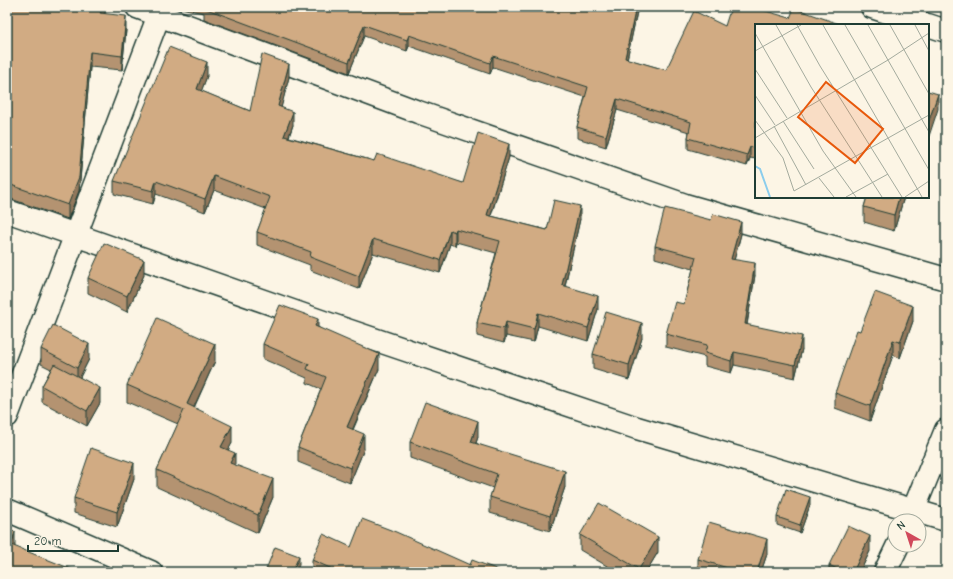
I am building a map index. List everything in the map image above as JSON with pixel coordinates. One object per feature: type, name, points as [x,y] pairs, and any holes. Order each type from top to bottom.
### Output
[{"type":"street","points":[[137,7],[161,11],[418,112],[684,205],[946,279]]},
{"type":"street","points":[[872,7],[925,24]]},
{"type":"street","points":[[7,416],[161,11]]},
{"type":"street","points":[[929,25],[946,31]]},
{"type":"street","points":[[7,211],[637,428],[902,513]]},
{"type":"street","points":[[912,513],[946,430]]},
{"type":"street","points":[[7,510],[151,572]]},
{"type":"street","points":[[927,518],[946,520]]},
{"type":"street","points":[[886,572],[894,553]]},
{"type":"building","points":[[11,7],[103,7],[100,13],[126,16],[122,56],[90,52],[79,177],[68,205],[7,184],[7,16]]},
{"type":"building","points":[[636,7],[625,58],[666,70],[694,11],[725,26],[731,7],[752,7],[790,18],[794,8],[839,24],[755,24],[755,148],[750,147],[747,155],[688,138],[691,122],[617,99],[606,136],[577,127],[588,87],[493,56],[490,63],[409,35],[407,40],[364,25],[349,62],[204,8]]},
{"type":"building","points":[[169,47],[207,62],[197,89],[250,111],[262,54],[289,64],[278,106],[293,112],[284,136],[374,161],[377,154],[463,183],[478,133],[509,144],[487,215],[547,230],[554,200],[580,206],[562,285],[598,296],[588,328],[538,313],[534,329],[506,322],[504,329],[477,323],[500,241],[456,229],[455,232],[450,230],[440,260],[373,239],[359,276],[310,257],[311,252],[257,232],[270,197],[214,176],[205,199],[156,181],[153,191],[114,181]]},
{"type":"building","points":[[929,91],[938,94],[929,120]]},
{"type":"building","points":[[867,198],[899,198],[894,215],[864,207]]},
{"type":"building","points":[[665,208],[711,220],[713,214],[741,222],[731,259],[755,263],[745,324],[802,336],[795,365],[734,352],[731,361],[705,353],[707,345],[666,334],[675,302],[684,304],[696,257],[655,246]]},
{"type":"building","points":[[104,243],[144,260],[127,296],[88,278]]},
{"type":"building","points":[[875,292],[913,306],[900,342],[893,340],[870,406],[835,393],[857,330],[860,331]]},
{"type":"building","points":[[280,305],[318,319],[315,326],[379,354],[347,427],[364,434],[350,468],[298,447],[326,377],[307,369],[309,364],[263,344]]},
{"type":"building","points":[[606,312],[642,323],[629,365],[593,354]]},
{"type":"building","points":[[157,318],[215,344],[187,404],[232,426],[221,447],[235,453],[230,463],[273,479],[258,515],[157,470],[184,410],[127,385]]},
{"type":"building","points":[[53,325],[89,344],[77,368],[41,349]]},
{"type":"building","points":[[54,364],[100,388],[87,411],[42,386]]},
{"type":"building","points":[[425,402],[478,421],[471,442],[565,471],[550,516],[490,497],[497,474],[410,442]]},
{"type":"building","points":[[91,448],[134,463],[117,512],[74,498]]},
{"type":"building","points":[[786,489],[810,497],[800,525],[777,517]]},
{"type":"building","points":[[599,503],[658,537],[639,569],[580,535]]},
{"type":"building","points":[[362,519],[396,532],[470,565],[472,560],[504,572],[339,572],[312,560],[323,534],[351,547]]},
{"type":"building","points":[[709,522],[767,539],[757,572],[741,572],[698,559]]},
{"type":"building","points":[[848,526],[870,536],[853,572],[843,572],[829,565]]},
{"type":"building","points":[[7,529],[15,532],[11,545],[79,572],[7,572]]},
{"type":"building","points":[[275,547],[299,556],[292,572],[265,572]]}]
